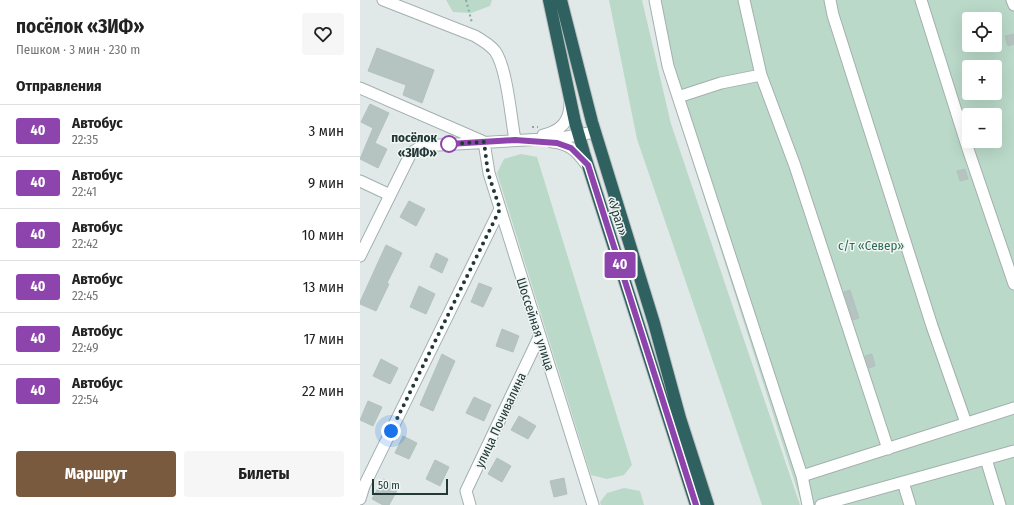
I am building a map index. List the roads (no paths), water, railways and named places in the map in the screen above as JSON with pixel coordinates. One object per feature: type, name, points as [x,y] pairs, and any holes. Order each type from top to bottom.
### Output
[{"type":"highway","name":"«Урал»","points":[[549,0],[579,136],[696,505]]},
{"type":"highway","name":"«Урал»","points":[[561,0],[595,132],[654,323],[680,418],[708,505]]},
{"type":"street","points":[[383,0],[475,36],[486,42],[499,58],[515,140]]},
{"type":"street","points":[[655,0],[668,66],[802,476],[808,505]]},
{"type":"street","points":[[744,0],[761,75],[794,166],[888,448]]},
{"type":"street","points":[[830,0],[833,15],[932,326],[966,423]]},
{"type":"street","points":[[921,0],[968,149],[1014,284]]},
{"type":"street","points":[[1012,0],[1014,5]]},
{"type":"street","points":[[678,97],[721,83],[761,75]]},
{"type":"street","points":[[360,88],[484,142]]},
{"type":"street","points":[[515,140],[557,131],[564,124],[569,115],[570,99]]},
{"type":"street","points":[[360,256],[411,153],[422,146],[579,136],[595,132]]},
{"type":"street","points":[[515,140],[562,144],[574,150],[588,165]]},
{"type":"street","name":"Шоссейная улица","points":[[484,142],[488,173],[594,505]]},
{"type":"street","points":[[360,180],[390,194]]},
{"type":"street","points":[[360,499],[364,486],[500,209]]},
{"type":"street","name":"улица Почивалина","points":[[470,505],[466,491],[540,335]]},
{"type":"street","points":[[802,476],[1014,408]]},
{"type":"street","points":[[821,505],[1014,451]]},
{"type":"street","points":[[986,459],[1000,505]]},
{"type":"street","points":[[903,482],[910,505]]},
{"type":"place","name":"посёлок «ЗИФ»","points":[[449,144]]},
{"type":"park label","name":"с/т «Север»","points":[[871,245]]}]
